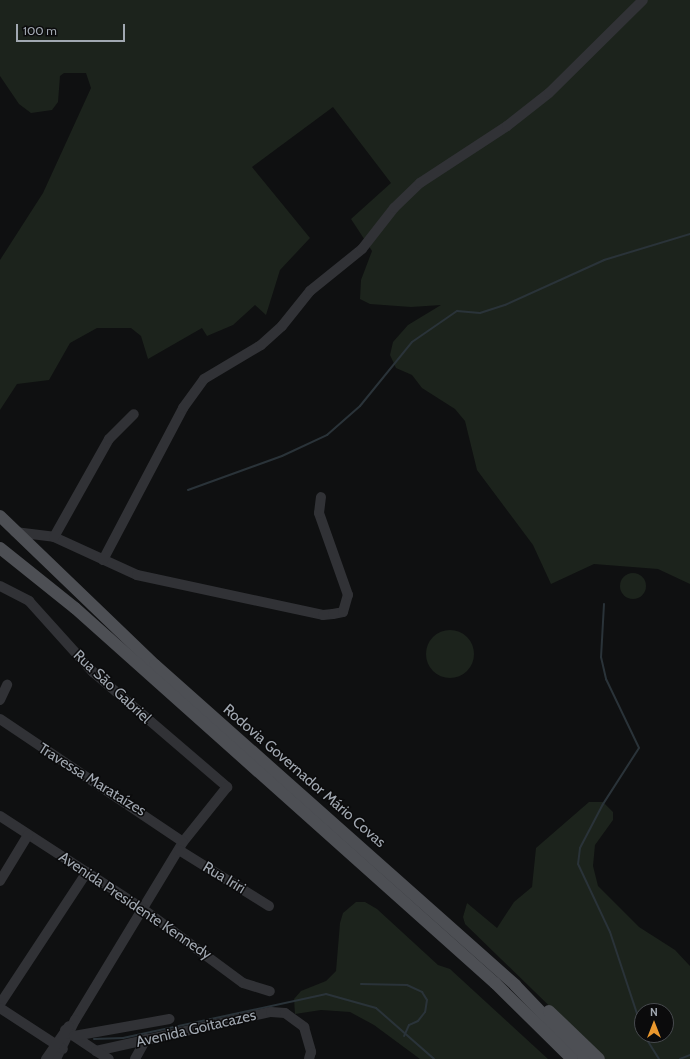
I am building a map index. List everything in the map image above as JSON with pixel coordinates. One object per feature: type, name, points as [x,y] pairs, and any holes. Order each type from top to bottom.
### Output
[{"type":"main road","name":"Rodovia Governador Mário Covas","points":[[0,516],[155,665],[515,984],[586,1059]]},
{"type":"main road","name":"Rodovia Governador Mário Covas","points":[[0,548],[75,608],[495,983],[572,1059]]},
{"type":"main road","points":[[0,554],[14,558]]},
{"type":"main road","points":[[515,984],[566,1024],[599,1059]]},
{"type":"street","points":[[103,560],[183,408],[204,379],[261,345],[282,326],[310,291],[362,248],[394,208],[420,183],[507,126],[549,92],[643,0]]},
{"type":"street","points":[[54,537],[109,438],[134,414]]},
{"type":"street","points":[[15,532],[54,537],[137,575],[210,592],[323,615],[343,612],[348,595],[319,513],[321,497]]},
{"type":"street","name":"Rua São Gabriel","points":[[0,586],[29,601],[93,672],[227,787],[181,846]]},
{"type":"street","points":[[0,700],[7,685]]},
{"type":"street","name":"Travessa Marataízes","points":[[0,719],[181,846]]},
{"type":"street","name":"Avenida Presidente Kennedy","points":[[0,816],[143,909],[243,983],[270,991]]},
{"type":"street","points":[[0,881],[28,835]]},
{"type":"street","points":[[46,1059],[70,1034],[75,1020],[181,846]]},
{"type":"street","name":"Rua Iriri","points":[[181,846],[269,906]]},
{"type":"street","points":[[0,1004],[87,872]]},
{"type":"street","points":[[0,1008],[59,1046]]},
{"type":"street","name":"Avenida Goitacazes","points":[[96,1051],[271,1012],[285,1013],[304,1027],[309,1059]]},
{"type":"street","points":[[70,1034],[169,1019]]},
{"type":"street","points":[[70,1034],[109,1059]]},
{"type":"street","points":[[135,1059],[146,1039]]},
{"type":"street","points":[[56,1059],[59,1046]]},
{"type":"shaded area","points":[[0,0],[690,0],[690,584],[658,569],[594,564],[551,584],[533,545],[477,470],[465,421],[455,409],[422,388],[412,375],[396,368],[390,355],[393,342],[408,325],[441,305],[411,307],[370,304],[360,299],[361,280],[372,251],[351,219],[391,183],[333,107],[252,167],[310,238],[280,270],[266,315],[255,305],[233,325],[207,336],[202,328],[148,359],[141,336],[131,328],[97,328],[70,343],[49,380],[17,384],[0,410],[0,260],[43,193],[91,88],[86,73],[64,73],[60,76],[58,102],[52,110],[31,113],[19,104],[0,76]]},
{"type":"shaded area","points":[[633,573],[642,577],[646,586],[642,595],[633,599],[624,595],[620,586],[624,577]]},
{"type":"shaded area","points":[[450,630],[459,632],[467,637],[472,645],[474,654],[472,663],[467,671],[459,676],[450,678],[441,676],[433,671],[428,663],[426,654],[428,645],[433,637],[441,632]]},
{"type":"shaded area","points":[[589,802],[603,802],[613,812],[613,820],[595,845],[593,866],[598,886],[639,927],[675,950],[690,966],[690,1059],[604,1059],[465,924],[463,917],[467,903],[497,928],[514,902],[532,887],[536,848]]},
{"type":"shaded area","points":[[356,902],[365,902],[377,909],[438,965],[450,969],[548,1059],[420,1059],[374,1025],[350,1012],[321,1010],[295,1014],[294,999],[301,991],[326,981],[336,971],[340,923],[343,913]]},
{"type":"waterway","points":[[188,490],[282,456],[327,435],[360,406],[412,342],[457,311],[480,313],[505,305],[604,260],[690,234]]},
{"type":"waterway","points":[[604,604],[601,657],[606,679],[639,748],[603,804],[580,848],[578,864],[610,932],[634,1005]]},
{"type":"waterway","points":[[361,984],[407,985],[422,992],[427,1000],[425,1012],[418,1021],[409,1025],[404,1036]]},
{"type":"waterway","points":[[94,1039],[123,1038],[326,994],[376,1008],[434,1059]]},
{"type":"waterway","points":[[649,1043],[659,1059]]},
{"type":"waterway","points":[[680,1059],[690,1055]]}]
